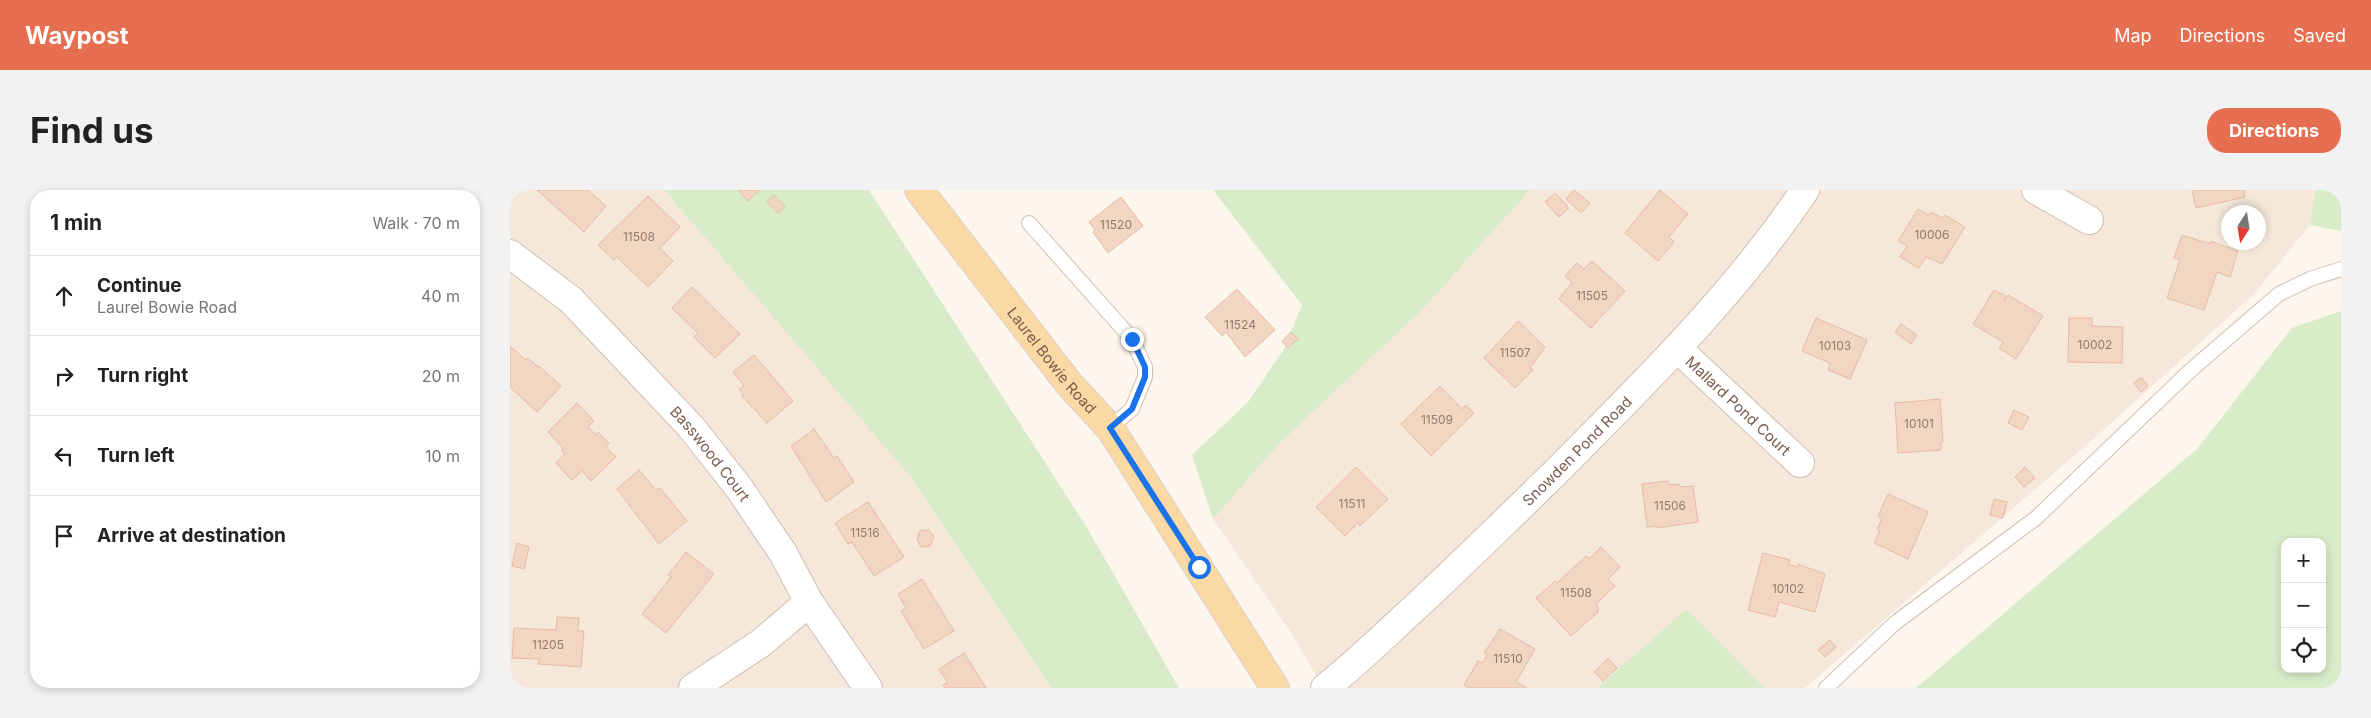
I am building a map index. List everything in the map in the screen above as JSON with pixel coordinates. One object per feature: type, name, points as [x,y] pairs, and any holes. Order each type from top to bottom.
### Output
[{"type":"main road","name":"Laurel Bowie Road","points":[[919,190],[1070,384],[1110,428],[1275,688]]},
{"type":"street","name":"Snowden Pond Road","points":[[1325,688],[1351,667],[1496,531],[1677,348],[1736,282],[1783,224],[1805,190]]},
{"type":"street","points":[[2036,190],[2089,220]]},
{"type":"street","name":"Basswood Court","points":[[510,254],[571,300],[691,427],[739,488],[783,552],[809,602],[868,688]]},
{"type":"street","name":"Mallard Pond Court","points":[[1677,348],[1800,463]]},
{"type":"street","points":[[693,688],[761,643],[809,602]]},
{"type":"lane","points":[[1030,222],[1132,339],[1145,367],[1145,377],[1132,409],[1110,428]]},
{"type":"lane","points":[[1826,688],[1896,623],[2036,518],[2192,369],[2279,294],[2310,279],[2341,269]]},
{"type":"shaded area","points":[[510,190],[664,190],[903,465],[1052,688],[510,688]]},
{"type":"shaded area","points":[[1530,190],[2316,190],[2310,225],[2254,294],[2090,442],[1805,688],[1765,688],[1687,609],[1607,688],[1323,688],[1294,637],[1213,519],[1280,443],[1422,310]]},
{"type":"green space","points":[[664,190],[869,190],[1086,526],[1179,688],[1052,688],[911,477]]},
{"type":"green space","points":[[1213,190],[1530,190],[1422,310],[1280,443],[1213,519],[1192,455],[1249,401],[1284,349],[1302,305]]},
{"type":"green space","points":[[2316,190],[2341,190],[2341,231],[2310,225]]},
{"type":"green space","points":[[2341,311],[2341,688],[1916,688],[2197,449],[2292,328]]},
{"type":"green space","points":[[1687,609],[1765,688],[1597,688]]},
{"type":"building","points":[[537,190],[588,190],[606,206],[584,232]]},
{"type":"building","points":[[738,190],[758,190],[759,191],[748,201]]},
{"type":"building","points":[[1574,190],[1590,203],[1581,213],[1566,199]]},
{"type":"building","points":[[1660,190],[1688,214],[1669,237],[1674,242],[1658,261],[1625,233]]},
{"type":"building","points":[[2192,190],[2244,190],[2245,197],[2196,208]]},
{"type":"building","points":[[1555,193],[1569,208],[1559,217],[1545,202]]},
{"type":"building","points":[[774,195],[785,206],[778,213],[767,202]]},
{"type":"building","points":[[648,196],[680,227],[660,248],[673,261],[648,287],[617,257],[614,260],[598,245]]},
{"type":"building","points":[[1121,197],[1143,226],[1108,253],[1093,232],[1095,230],[1089,222]]},
{"type":"building","points":[[1918,209],[1929,215],[1931,212],[1943,218],[1945,215],[1965,227],[1942,264],[1926,257],[1919,268],[1900,257],[1907,246],[1898,241]]},
{"type":"building","points":[[2182,235],[2210,244],[2211,241],[2221,245],[2221,250],[2238,251],[2230,277],[2217,272],[2204,310],[2167,298],[2180,260],[2174,258]]},
{"type":"building","points":[[1592,261],[1625,291],[1591,328],[1559,299],[1572,282],[1565,276],[1577,263],[1584,269]]},
{"type":"building","points":[[692,287],[740,334],[715,358],[694,337],[698,333],[672,308]]},
{"type":"building","points":[[1237,289],[1275,330],[1245,357],[1226,332],[1222,336],[1205,317]]},
{"type":"building","points":[[1994,290],[2005,296],[2004,301],[2008,295],[2043,316],[2016,359],[1999,348],[2003,342],[1973,324]]},
{"type":"building","points":[[1816,318],[1867,340],[1850,379],[1828,370],[1830,363],[1802,351]]},
{"type":"building","points":[[2069,318],[2092,318],[2092,326],[2123,327],[2122,363],[2068,362]]},
{"type":"building","points":[[1518,321],[1545,347],[1530,368],[1533,370],[1515,388],[1484,358]]},
{"type":"building","points":[[1901,324],[1917,335],[1911,344],[1895,332]]},
{"type":"building","points":[[1291,332],[1298,339],[1288,348],[1282,341]]},
{"type":"building","points":[[510,346],[526,360],[528,358],[539,366],[561,386],[537,412],[510,387]]},
{"type":"building","points":[[754,355],[793,401],[767,423],[742,396],[743,394],[739,389],[744,386],[733,372]]},
{"type":"building","points":[[2141,377],[2148,386],[2141,392],[2134,383]]},
{"type":"building","points":[[1440,386],[1462,409],[1466,405],[1474,413],[1431,456],[1401,424]]},
{"type":"building","points":[[1940,399],[1943,442],[1941,443],[1941,450],[1898,453],[1895,403]]},
{"type":"building","points":[[577,403],[594,421],[588,427],[596,435],[598,432],[609,443],[606,447],[616,457],[591,481],[582,471],[572,480],[556,463],[565,454],[561,450],[563,448],[548,432]]},
{"type":"building","points":[[2014,410],[2029,417],[2022,430],[2008,423]]},
{"type":"building","points":[[814,429],[834,458],[837,456],[854,482],[826,502],[791,446]]},
{"type":"building","points":[[1356,467],[1388,499],[1360,526],[1358,523],[1345,536],[1316,507]]},
{"type":"building","points":[[2025,467],[2035,478],[2024,487],[2015,477]]},
{"type":"building","points":[[639,470],[656,490],[660,488],[687,521],[659,544],[617,489]]},
{"type":"building","points":[[1668,481],[1669,485],[1679,484],[1680,487],[1693,486],[1698,522],[1657,528],[1657,526],[1647,527],[1642,484]]},
{"type":"building","points":[[1888,494],[1928,512],[1908,559],[1874,543],[1880,531],[1877,530],[1882,518],[1878,516]]},
{"type":"building","points":[[1994,499],[2007,502],[2003,518],[1990,515]]},
{"type":"building","points":[[868,502],[904,557],[874,576],[852,542],[848,544],[835,523]]},
{"type":"building","points":[[929,530],[934,537],[930,546],[921,547],[917,539],[920,531]]},
{"type":"building","points":[[517,543],[529,547],[524,569],[512,566]]},
{"type":"building","points":[[1601,547],[1620,567],[1608,579],[1615,586],[1596,604],[1598,612],[1571,636],[1536,598],[1555,581],[1557,583],[1586,556],[1589,559]]},
{"type":"building","points":[[686,552],[714,574],[666,633],[642,614],[671,577],[668,575]]},
{"type":"building","points":[[1763,553],[1790,560],[1788,564],[1797,567],[1798,564],[1825,574],[1815,612],[1779,602],[1775,617],[1748,610]]},
{"type":"building","points":[[922,579],[954,631],[924,649],[901,611],[906,608],[898,594]]},
{"type":"building","points":[[557,617],[579,618],[578,631],[584,631],[581,667],[538,664],[539,659],[512,658],[514,628],[556,630]]},
{"type":"building","points":[[1500,629],[1535,649],[1516,682],[1527,688],[1469,688],[1464,685],[1478,661],[1483,663],[1487,655],[1484,653]]},
{"type":"building","points":[[1830,640],[1836,647],[1825,657],[1818,650]]},
{"type":"building","points":[[964,653],[986,688],[945,688],[943,685],[948,683],[939,669]]},
{"type":"building","points":[[1608,658],[1617,668],[1603,681],[1594,672]]},
{"type":"route","points":[[1132,339],[1145,367],[1145,377],[1132,409],[1110,428],[1199,567]]}]
